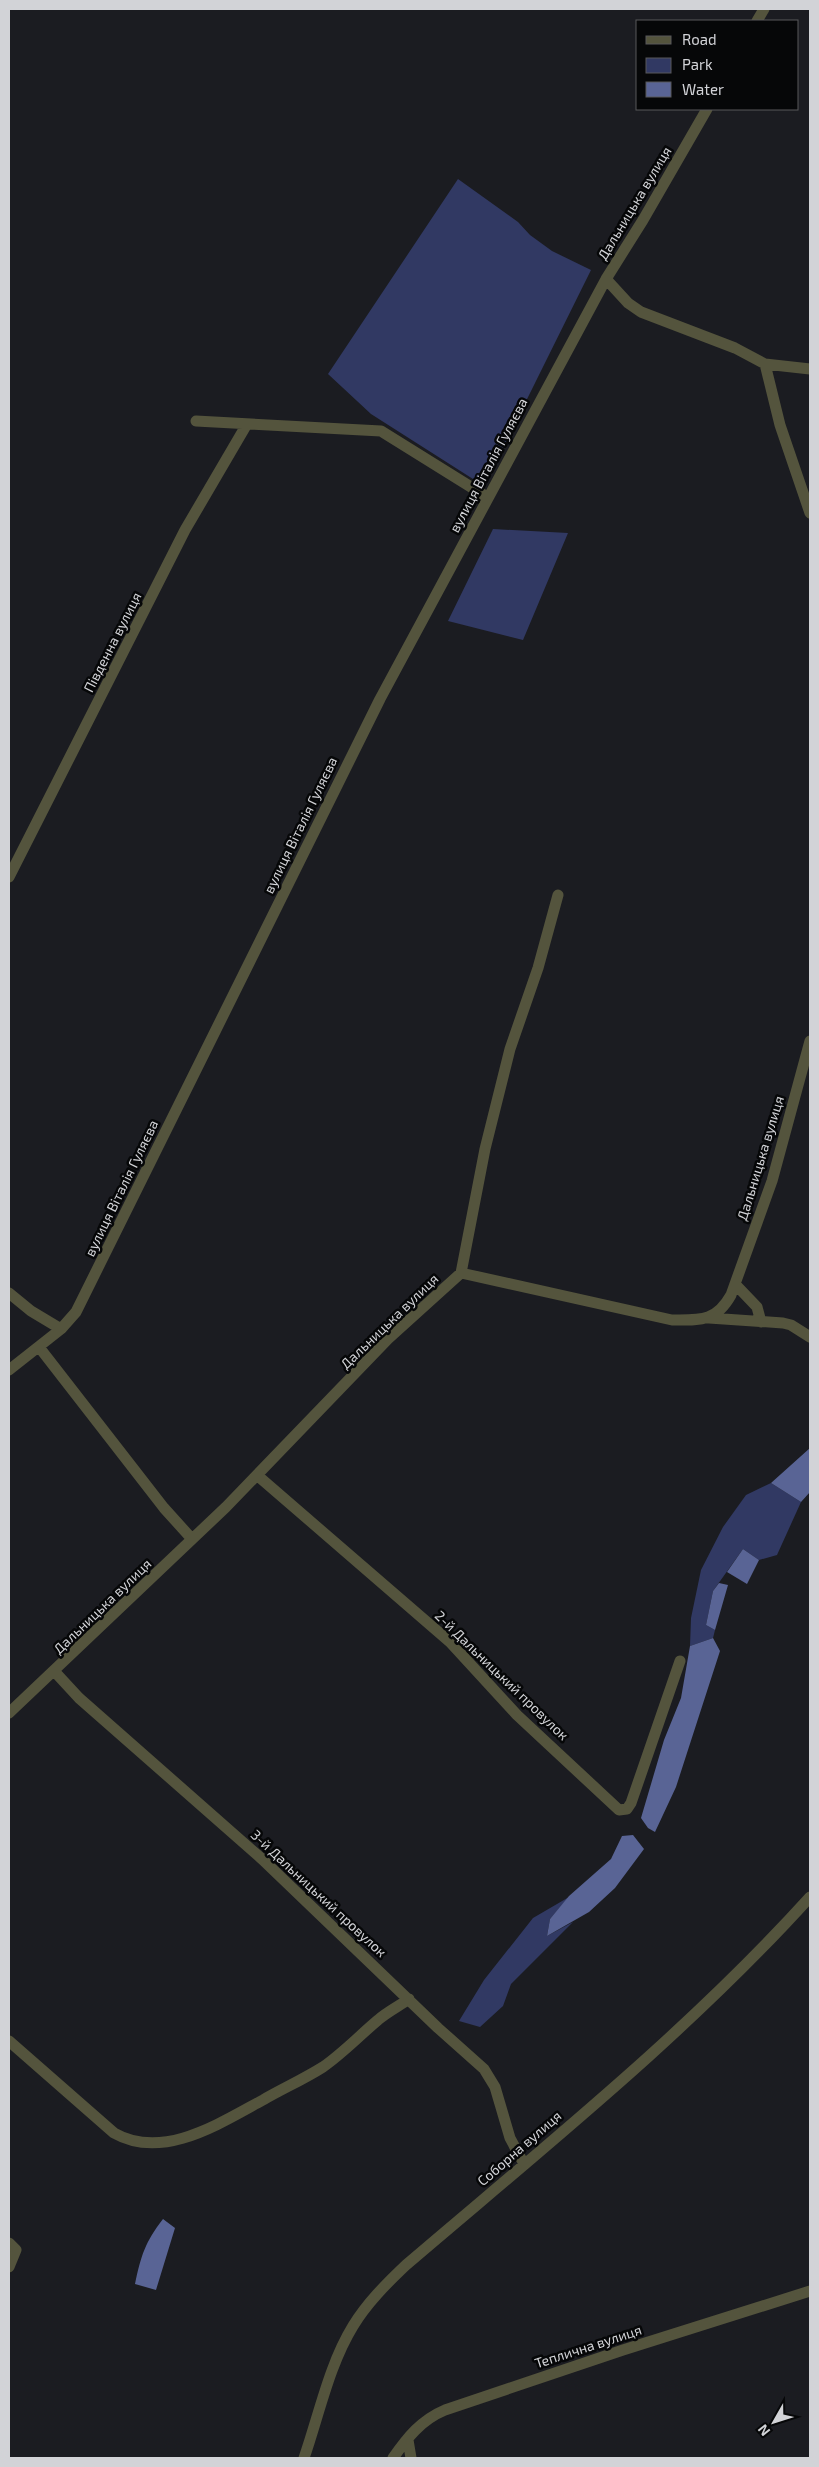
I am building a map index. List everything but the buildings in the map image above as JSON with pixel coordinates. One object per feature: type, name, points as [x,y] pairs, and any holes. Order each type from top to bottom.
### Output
[{"type":"street","points":[[758,20],[764,9]]},
{"type":"street","name":"Дальницька вулиця","points":[[706,110],[643,220],[606,279],[628,303],[641,312],[735,348],[766,364]]},
{"type":"street","name":"вулиця Віталія Гуляєва","points":[[9,1370],[61,1329],[76,1312],[380,698],[606,279]]},
{"type":"street","points":[[810,369],[766,364],[780,425],[810,513]]},
{"type":"street","points":[[196,421],[381,431],[487,497]]},
{"type":"street","name":"Південна вулиця","points":[[9,877],[185,530],[247,424]]},
{"type":"street","points":[[558,895],[538,968],[508,1058],[485,1149],[461,1274],[672,1320],[709,1318],[791,1325],[810,1337]]},
{"type":"street","name":"Дальницька вулиця","points":[[709,1318],[726,1304],[735,1284],[772,1181],[810,1041]]},
{"type":"street","name":"Дальницька вулиця","points":[[9,1713],[55,1672],[258,1476],[394,1333],[461,1274]]},
{"type":"street","points":[[735,1284],[757,1307],[761,1322]]},
{"type":"street","points":[[9,1293],[31,1311],[61,1329]]},
{"type":"street","points":[[39,1347],[164,1508],[192,1539]]},
{"type":"street","name":"2-й Дальницький провулок","points":[[258,1476],[450,1642],[517,1715],[619,1810],[627,1809],[631,1803],[680,1661]]},
{"type":"street","name":"3-й Дальницький провулок","points":[[55,1672],[79,1698],[262,1859],[484,2069],[490,2077],[510,2138],[524,2164]]},
{"type":"street","name":"Соборна вулиця","points":[[304,2458],[339,2355],[361,2314],[406,2265],[641,2062],[753,1959],[810,1897]]},
{"type":"street","points":[[9,2041],[114,2133],[125,2139],[137,2142],[166,2142],[212,2127],[322,2067],[358,2040],[378,2020],[409,1999]]},
{"type":"street","points":[[9,2243],[16,2250],[9,2266]]},
{"type":"street","name":"Теплична вулиця","points":[[393,2458],[426,2420],[454,2407],[623,2350],[810,2291]]},
{"type":"street","points":[[408,2440],[411,2458]]},
{"type":"green space","points":[[458,179],[518,222],[530,235],[552,251],[591,270],[484,486],[371,414],[328,374]]},
{"type":"green space","points":[[493,529],[568,533],[523,640],[448,621]]},
{"type":"green space","points":[[771,1483],[801,1502],[777,1555],[759,1560],[743,1549],[713,1591],[706,1625],[715,1630],[713,1638],[690,1646],[691,1618],[701,1570],[723,1527],[746,1495]]},
{"type":"green space","points":[[569,1897],[550,1919],[547,1936],[573,1922],[511,1984],[503,2006],[480,2027],[459,2021],[484,1980],[533,1918]]},
{"type":"water","points":[[810,1448],[810,1492],[801,1502],[771,1483]]},
{"type":"water","points":[[743,1549],[759,1560],[747,1584],[727,1572]]},
{"type":"water","points":[[719,1583],[728,1585],[715,1630],[706,1625],[713,1591]]},
{"type":"water","points":[[713,1638],[720,1651],[676,1787],[655,1832],[648,1828],[641,1818],[664,1740],[681,1698],[690,1646]]},
{"type":"water","points":[[633,1835],[644,1849],[615,1888],[589,1912],[547,1936],[550,1919],[569,1896],[611,1859],[622,1836]]},
{"type":"water","points":[[163,2219],[175,2228],[156,2290],[135,2284],[144,2250]]}]
